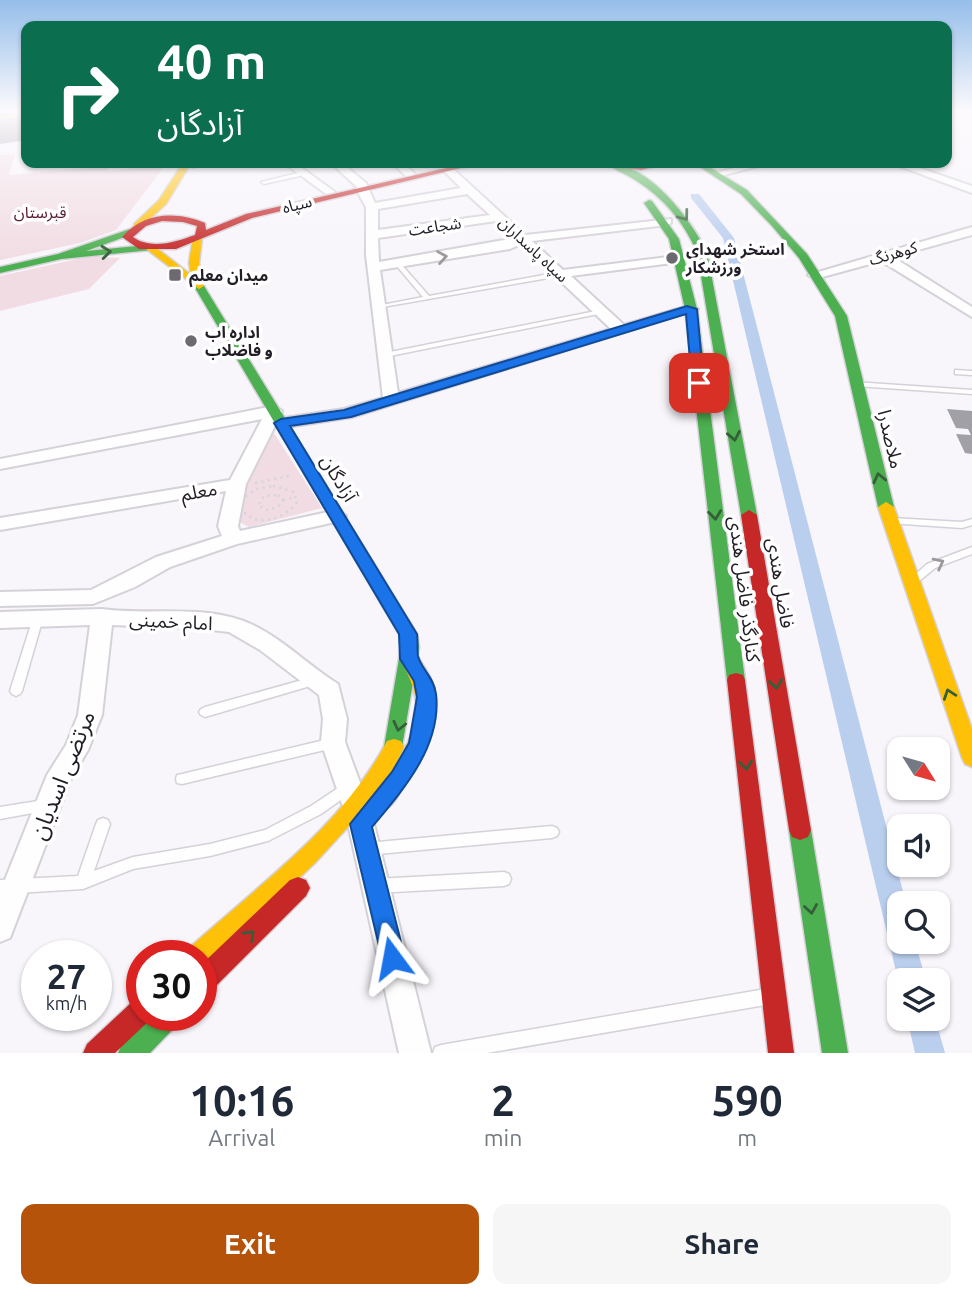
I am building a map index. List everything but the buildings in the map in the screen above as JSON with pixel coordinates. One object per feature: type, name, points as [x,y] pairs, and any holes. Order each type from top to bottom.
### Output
[{"type":"main road","points":[[189,168],[163,202],[132,230],[129,241],[148,248],[199,286]]},
{"type":"main road","points":[[186,219],[192,168]]},
{"type":"main road","name":"سپاه","points":[[186,219],[362,187],[435,168]]},
{"type":"main road","name":"سپاه","points":[[198,237],[240,218],[436,168]]},
{"type":"main road","name":"کنارگذر فاضل هندی","points":[[607,168],[667,221],[680,258],[691,309],[781,1053]]},
{"type":"main road","name":"فاضل هندی","points":[[621,168],[650,182],[676,204],[691,225],[702,252],[755,549],[835,1053]]},
{"type":"main road","name":"ملاصدرا","points":[[708,168],[744,192],[803,256],[841,316],[889,521],[910,582],[966,722],[972,758]]},
{"type":"main road","points":[[0,270],[61,256],[155,221],[186,219],[202,225],[194,263],[199,286]]},
{"type":"main road","points":[[61,256],[176,246],[198,237]]},
{"type":"main road","name":"آزادگان","points":[[199,286],[408,634],[409,659],[402,717],[393,751],[352,826],[217,941]]},
{"type":"main road","name":"آزادگان","points":[[217,966],[399,779],[419,744],[427,697],[423,679],[409,659]]},
{"type":"main road","points":[[96,1053],[126,1025]]},
{"type":"main road","points":[[131,1053],[153,1031]]},
{"type":"street","points":[[295,168],[330,192]]},
{"type":"street","points":[[341,168],[362,187],[372,207],[373,261],[391,400]]},
{"type":"street","points":[[403,168],[410,174]]},
{"type":"street","name":"سپاه پاسداران","points":[[451,168],[470,190],[620,329]]},
{"type":"street","points":[[910,168],[972,190]]},
{"type":"street","points":[[372,207],[470,190]]},
{"type":"street","name":"شجاعت","points":[[371,235],[499,217]]},
{"type":"street","points":[[373,261],[398,264],[510,245],[522,239],[667,221]]},
{"type":"street","name":"کوهرنگ","points":[[815,275],[972,231]]},
{"type":"street","points":[[373,261],[507,235],[522,239]]},
{"type":"street","points":[[882,256],[972,313]]},
{"type":"street","points":[[560,274],[680,258]]},
{"type":"street","points":[[0,464],[111,441],[223,424],[278,417],[346,414],[691,309]]},
{"type":"street","points":[[237,484],[278,417]]},
{"type":"street","name":"معلم","points":[[0,524],[237,484],[228,526],[233,539]]},
{"type":"street","points":[[0,599],[93,597],[128,583],[163,562],[233,539],[337,516]]},
{"type":"street","name":"امام خمینی","points":[[0,620],[102,617],[212,621],[246,630],[313,681],[330,690],[334,702],[333,742],[352,826],[376,886],[415,1053]]},
{"type":"street","name":"مرتضی اسدیان","points":[[0,928],[9,886],[90,715],[102,617]]},
{"type":"lane","points":[[264,181],[302,174]]},
{"type":"lane","points":[[398,264],[427,298]]},
{"type":"lane","points":[[379,307],[560,274]]},
{"type":"lane","points":[[385,355],[601,312]]},
{"type":"lane","points":[[958,372],[972,373]]},
{"type":"lane","points":[[857,384],[972,392]]},
{"type":"lane","points":[[889,521],[962,525],[972,522]]},
{"type":"lane","points":[[910,582],[932,566],[972,550]]},
{"type":"lane","points":[[16,691],[38,618]]},
{"type":"lane","points":[[205,712],[313,681]]},
{"type":"lane","points":[[182,779],[333,742]]},
{"type":"lane","points":[[0,813],[48,805]]},
{"type":"lane","points":[[9,886],[83,882],[133,863],[210,850],[268,835],[316,810],[352,826],[552,832]]},
{"type":"lane","points":[[83,882],[103,824]]},
{"type":"lane","points":[[376,886],[504,879]]},
{"type":"lane","points":[[441,1053],[774,996]]},
{"type":"path","points":[[258,472],[254,484],[293,475],[287,465]]},
{"type":"path","points":[[264,487],[267,495]]},
{"type":"path","points":[[264,487],[288,488],[296,496],[294,508],[279,517],[251,517],[245,514],[242,503],[249,493],[264,487]]},
{"type":"path","points":[[283,500],[278,495],[267,495],[258,503],[263,509],[278,507],[283,500],[296,496]]},
{"type":"green space","name":"قبرستان","points":[[0,161],[13,161],[9,175],[86,168],[108,168],[109,171],[163,168],[116,230],[80,243],[0,260]]},
{"type":"green space","points":[[91,256],[120,258],[89,289],[0,311],[0,276]]},
{"type":"green space","points":[[272,430],[322,508],[249,527],[236,520],[249,469]]},
{"type":"waterway","points":[[695,196],[728,238],[890,891]]},
{"type":"waterway","points":[[905,954],[909,968]]},
{"type":"waterway","points":[[924,1031],[930,1053]]},
{"type":"traffic: fast","points":[[619,168],[653,188],[676,209],[695,236],[702,252],[749,515]]},
{"type":"traffic: fast","points":[[706,168],[744,192],[775,224],[803,256],[841,316],[886,507]]},
{"type":"traffic: fast","points":[[649,203],[674,239],[691,309],[736,680]]},
{"type":"traffic: fast","points":[[130,232],[61,256],[147,248]]},
{"type":"traffic: fast","points":[[0,270],[61,256]]},
{"type":"traffic: fast","points":[[199,286],[408,634],[410,647],[394,747]]},
{"type":"traffic: fast","points":[[800,830],[835,1053]]},
{"type":"traffic: fast","points":[[131,1053],[153,1031]]},
{"type":"traffic: slow","points":[[137,226],[163,202],[184,168]]},
{"type":"traffic: slow","points":[[150,248],[199,286],[194,263],[197,239]]},
{"type":"traffic: slow","points":[[886,507],[972,758]]},
{"type":"traffic: slow","points":[[382,800],[415,750],[426,713],[426,695],[421,677],[409,659]]},
{"type":"traffic: slow","points":[[217,940],[336,827],[382,771],[394,747]]},
{"type":"traffic: jam","points":[[200,236],[202,225],[183,219],[162,218],[143,224],[127,237],[139,246],[176,246],[249,216],[456,168]]},
{"type":"traffic: jam","points":[[749,515],[800,830]]},
{"type":"traffic: jam","points":[[736,680],[781,1053]]},
{"type":"traffic: jam","points":[[217,967],[298,888]]},
{"type":"traffic: jam","points":[[96,1053],[126,1025]]},
{"type":"place","name":"استخر شهدای ورزشکار","points":[[672,258]]},
{"type":"place","name":"میدان معلم","points":[[175,275]]},
{"type":"place","name":"اداره اب و فاضلاب","points":[[191,341]]},
{"type":"route","points":[[392,958],[361,824],[410,764],[419,744],[427,697],[423,679],[416,665],[409,659],[408,634],[281,423],[346,414],[691,309],[699,383]]}]
